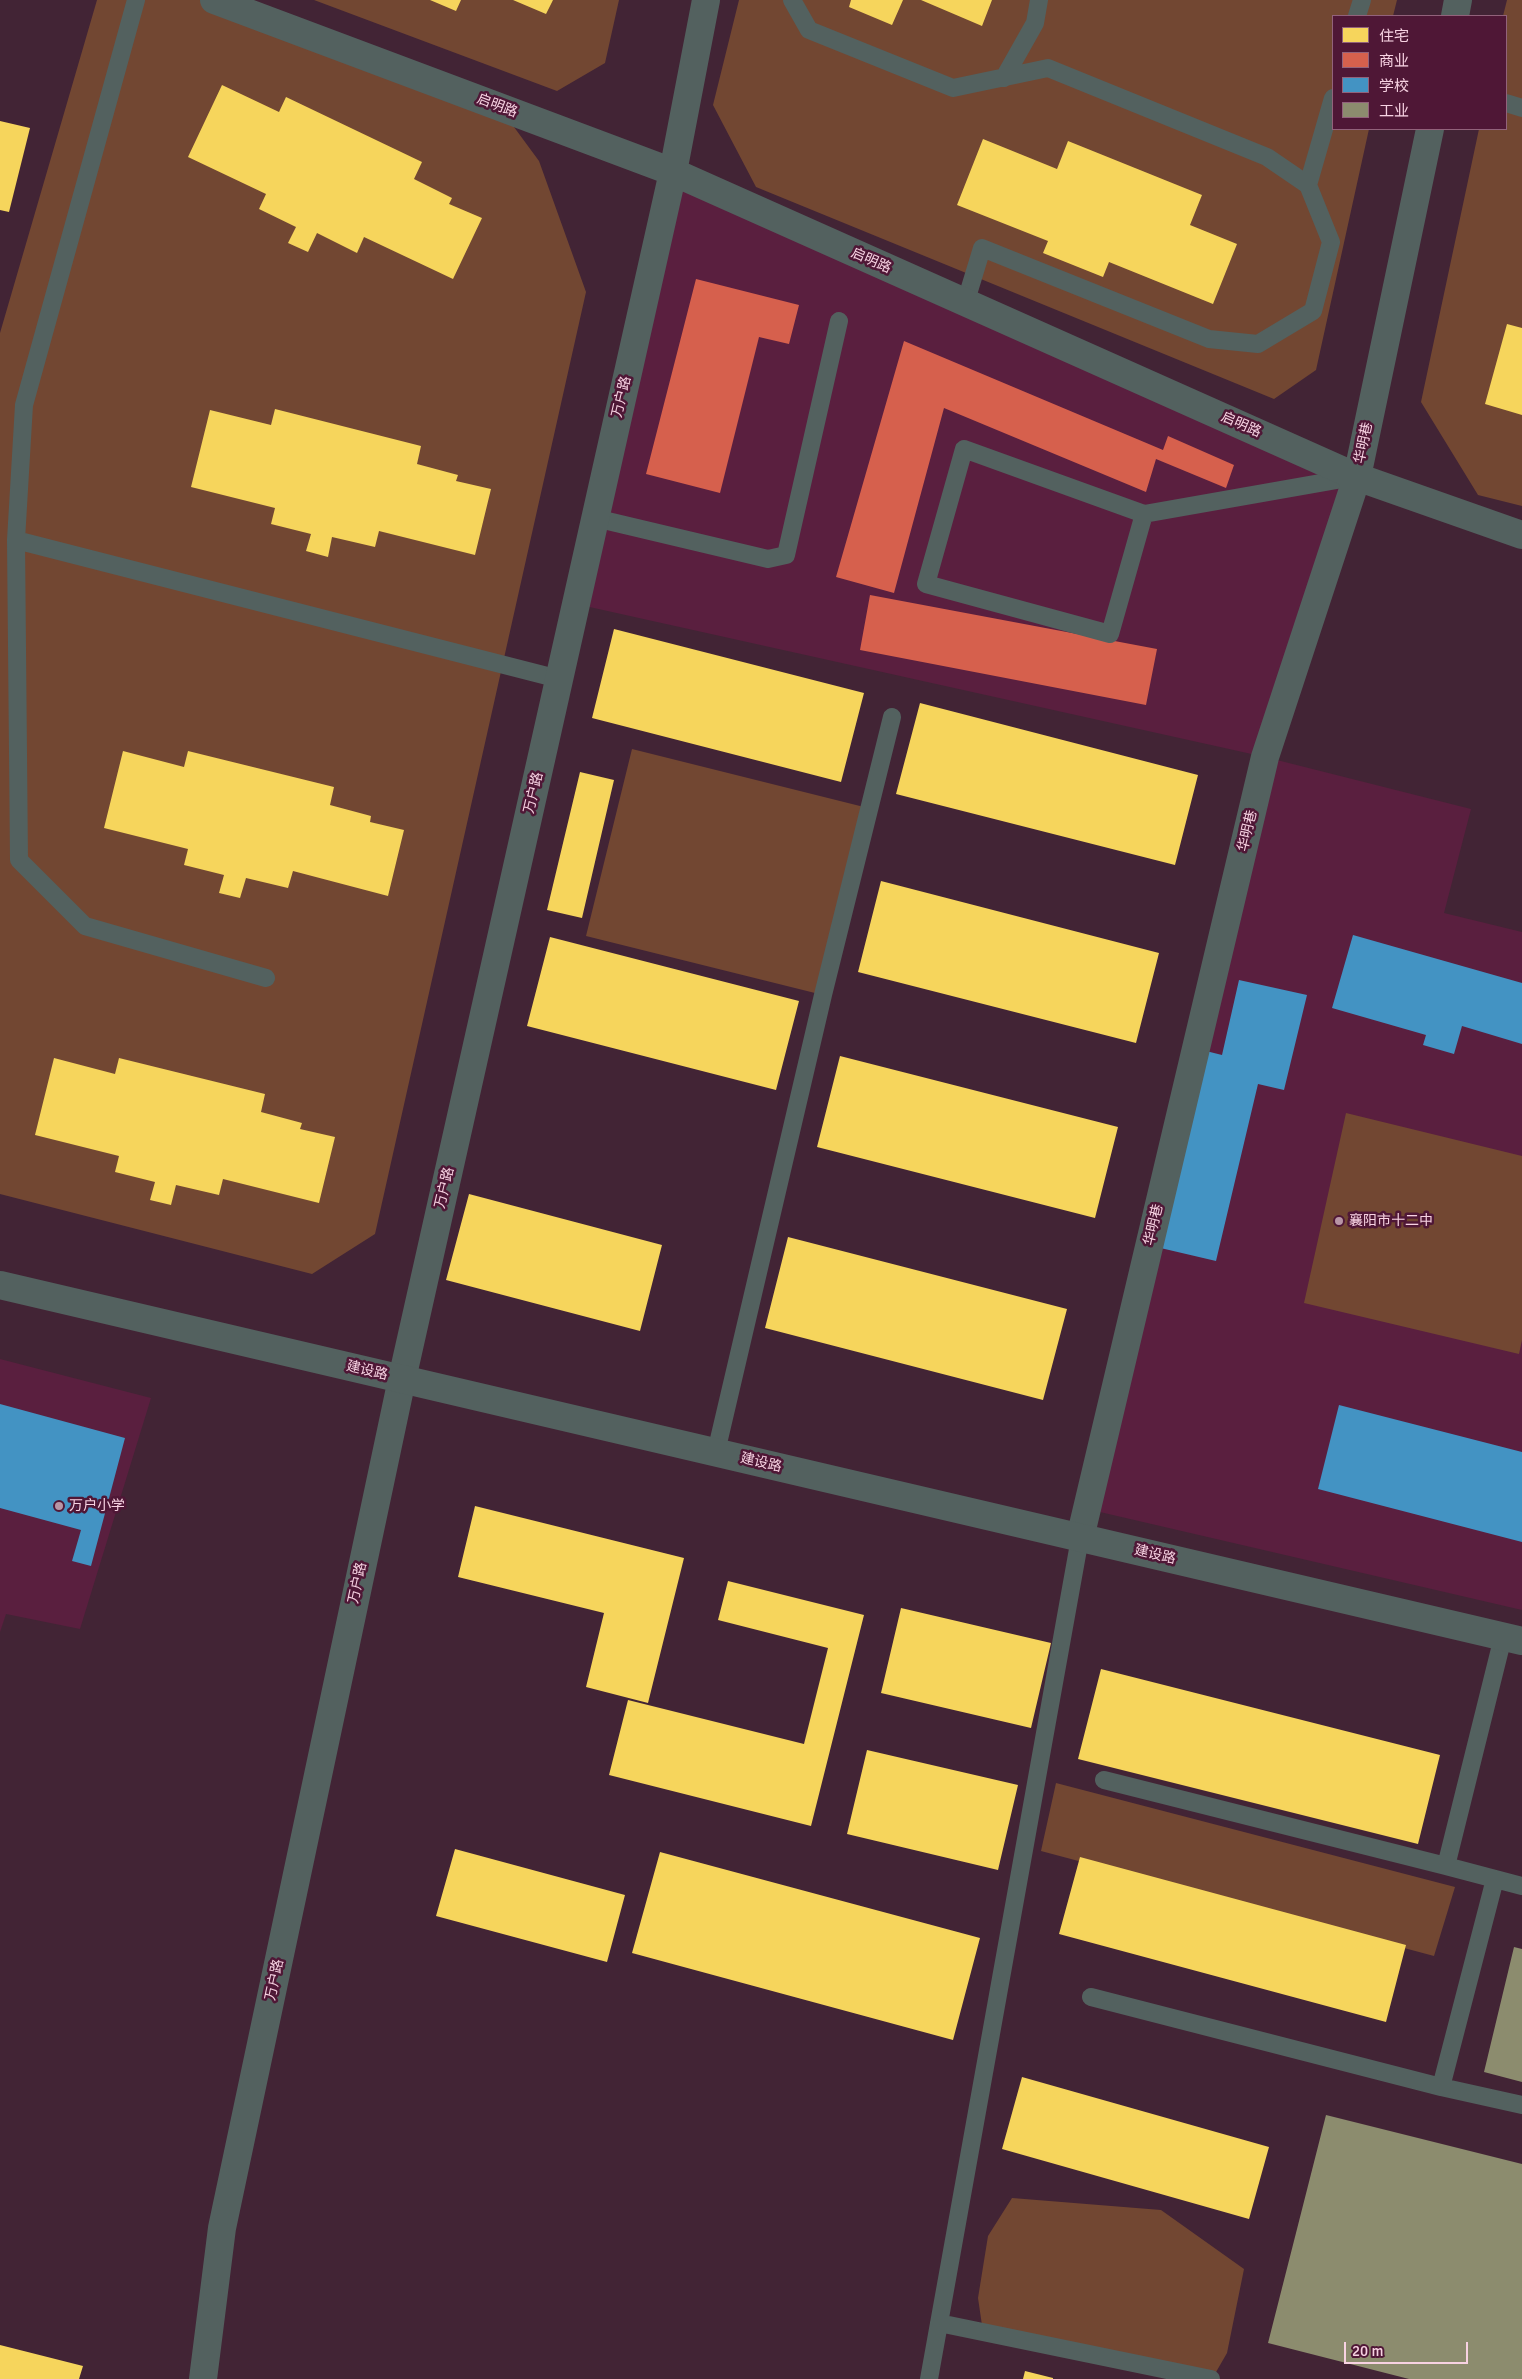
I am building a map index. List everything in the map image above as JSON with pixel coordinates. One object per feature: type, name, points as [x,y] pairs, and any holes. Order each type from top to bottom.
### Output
[{"type":"street","name":"启明路","points":[[214,0],[673,172],[965,304],[1357,476],[1522,535]]},
{"type":"street","name":"万户路","points":[[203,2379],[222,2228],[402,1379],[673,172],[706,0]]},
{"type":"street","points":[[1454,15],[1458,0]]},
{"type":"street","name":"华明巷","points":[[1080,1538],[1265,757],[1357,476],[1430,130]]},
{"type":"street","name":"建设路","points":[[0,1285],[1513,1639]]},
{"type":"lane","points":[[136,0],[24,404],[16,540],[19,860],[85,926],[266,978]]},
{"type":"lane","points":[[792,0],[809,30],[953,88],[1048,68],[1267,157],[1308,185],[1331,242],[1313,311],[1258,344],[1209,339],[982,248],[965,304]]},
{"type":"lane","points":[[1004,78],[1035,23],[1039,0]]},
{"type":"lane","points":[[1357,15],[1362,0]]},
{"type":"lane","points":[[1308,185],[1332,101]]},
{"type":"lane","points":[[1507,103],[1522,108]]},
{"type":"lane","points":[[595,518],[768,558],[786,555],[838,321]]},
{"type":"lane","points":[[1144,514],[1110,634],[926,584],[964,450],[1144,514],[1357,476]]},
{"type":"lane","points":[[16,540],[559,679]]},
{"type":"lane","points":[[716,1452],[822,995],[892,717]]},
{"type":"lane","points":[[929,2379],[1080,1538]]},
{"type":"lane","points":[[1446,1866],[1513,1639]]},
{"type":"lane","points":[[1104,1780],[1522,1886]]},
{"type":"lane","points":[[1441,2087],[1495,1879]]},
{"type":"lane","points":[[1091,1997],[1441,2087],[1522,2105]]},
{"type":"lane","points":[[939,2323],[1211,2379]]},
{"type":"shaded area","points":[[97,0],[215,0],[500,108],[539,161],[586,292],[375,1234],[312,1274],[0,1194],[0,333]]},
{"type":"shaded area","points":[[314,0],[619,0],[605,63],[557,91]]},
{"type":"shaded area","points":[[739,0],[1397,0],[1393,15],[1332,15],[1332,130],[1369,130],[1316,370],[1274,399],[756,187],[713,105]]},
{"type":"shaded area","points":[[1507,0],[1522,0],[1522,506],[1478,495],[1421,402],[1479,130],[1507,130],[1507,15],[1503,15]]},
{"type":"shaded area","points":[[673,172],[1357,477],[1265,757],[576,604]]},
{"type":"shaded area","points":[[632,749],[868,808],[823,995],[586,936]]},
{"type":"shaded area","name":"襄阳市十二中","points":[[1265,757],[1471,809],[1444,913],[1522,932],[1522,1610],[1087,1509]]},
{"type":"shaded area","points":[[1346,1113],[1522,1156],[1522,1340],[1519,1354],[1304,1303]]},
{"type":"shaded area","name":"万户小学","points":[[0,1359],[151,1398],[80,1629],[6,1614],[0,1632]]},
{"type":"shaded area","points":[[1056,1783],[1455,1887],[1434,1956],[1041,1851]]},
{"type":"shaded area","points":[[1012,2198],[1161,2210],[1244,2269],[1227,2353],[1212,2379],[983,2332],[978,2298],[988,2236]]},
{"type":"building: 住宅","points":[[430,0],[461,0],[456,11]]},
{"type":"building: 住宅","points":[[513,0],[553,0],[546,14]]},
{"type":"building: 住宅","points":[[851,0],[903,0],[892,25],[849,7]]},
{"type":"building: 住宅","points":[[921,0],[992,0],[982,26]]},
{"type":"building: 住宅","points":[[222,85],[279,112],[286,97],[422,162],[414,179],[452,198],[449,204],[482,218],[453,279],[364,237],[357,253],[317,233],[308,252],[288,243],[296,227],[259,209],[266,194],[188,157]]},
{"type":"building: 住宅","points":[[0,121],[30,128],[9,212],[0,210]]},
{"type":"building: 住宅","points":[[983,139],[1057,169],[1068,141],[1202,195],[1190,225],[1237,244],[1213,304],[1109,262],[1103,277],[1043,253],[1048,241],[957,205]]},
{"type":"building: 住宅","points":[[1507,324],[1522,328],[1522,415],[1485,404]]},
{"type":"building: 住宅","points":[[275,409],[421,446],[417,464],[458,475],[456,481],[491,489],[475,555],[379,531],[375,547],[332,537],[328,557],[306,551],[311,534],[271,524],[275,508],[191,487],[210,410],[271,425]]},
{"type":"building: 住宅","points":[[614,629],[864,693],[841,782],[592,718]]},
{"type":"building: 住宅","points":[[920,703],[1198,775],[1175,865],[896,794]]},
{"type":"building: 住宅","points":[[123,751],[184,767],[188,751],[334,787],[330,805],[371,816],[370,822],[404,830],[388,896],[293,871],[288,888],[246,878],[240,898],[219,893],[224,875],[184,865],[188,849],[104,828]]},
{"type":"building: 住宅","points":[[580,772],[614,780],[582,918],[547,910]]},
{"type":"building: 住宅","points":[[881,881],[1159,953],[1136,1043],[858,972]]},
{"type":"building: 住宅","points":[[550,937],[799,1001],[776,1090],[527,1026]]},
{"type":"building: 住宅","points":[[840,1056],[1118,1127],[1095,1218],[817,1147]]},
{"type":"building: 住宅","points":[[54,1058],[115,1074],[119,1058],[265,1094],[261,1112],[302,1123],[300,1129],[335,1137],[319,1203],[223,1179],[219,1195],[176,1185],[171,1205],[150,1200],[155,1182],[115,1172],[119,1156],[35,1135]]},
{"type":"building: 住宅","points":[[469,1194],[662,1245],[640,1331],[446,1280]]},
{"type":"building: 住宅","points":[[788,1237],[1067,1309],[1043,1400],[765,1328]]},
{"type":"building: 住宅","points":[[475,1506],[684,1558],[648,1703],[586,1687],[604,1613],[458,1577]]},
{"type":"building: 住宅","points":[[728,1581],[864,1615],[811,1826],[609,1775],[628,1700],[804,1744],[828,1648],[718,1620]]},
{"type":"building: 住宅","points":[[901,1608],[1051,1643],[1031,1728],[881,1693]]},
{"type":"building: 住宅","points":[[1101,1669],[1440,1755],[1418,1844],[1078,1759]]},
{"type":"building: 住宅","points":[[867,1750],[1018,1785],[998,1870],[847,1834]]},
{"type":"building: 住宅","points":[[455,1849],[625,1895],[607,1962],[436,1916]]},
{"type":"building: 住宅","points":[[660,1852],[980,1938],[953,2040],[632,1953]]},
{"type":"building: 住宅","points":[[1080,1857],[1406,1945],[1386,2022],[1059,1934]]},
{"type":"building: 住宅","points":[[1022,2077],[1269,2147],[1249,2219],[1002,2149]]},
{"type":"building: 住宅","points":[[0,2345],[83,2366],[79,2379],[0,2379]]},
{"type":"building: 住宅","points":[[1025,2371],[1053,2378],[1053,2379],[1023,2379]]},
{"type":"building: 商业","points":[[696,279],[799,305],[789,344],[759,337],[720,493],[646,474]]},
{"type":"building: 商业","points":[[904,341],[1163,450],[1168,436],[1234,465],[1226,488],[1156,459],[1146,492],[944,408],[894,593],[836,577]]},
{"type":"building: 商业","points":[[870,595],[1157,649],[1146,705],[860,650]]},
{"type":"building: 学校","points":[[1353,935],[1522,983],[1522,1044],[1462,1026],[1454,1054],[1423,1045],[1426,1035],[1332,1008]]},
{"type":"building: 学校","points":[[1239,980],[1307,995],[1284,1090],[1258,1084],[1216,1261],[1152,1246],[1198,1049],[1222,1055]]},
{"type":"building: 学校","points":[[0,1404],[125,1438],[91,1566],[72,1561],[81,1530],[0,1508]]},
{"type":"building: 学校","points":[[1339,1405],[1522,1452],[1522,1542],[1318,1489]]},
{"type":"building: 工业","points":[[1514,1947],[1522,1949],[1522,2082],[1484,2072]]},
{"type":"building: 工业","points":[[1326,2115],[1522,2164],[1522,2379],[1409,2379],[1268,2343]]},
{"type":"place","name":"襄阳市十二中","points":[[1339,1221]]},
{"type":"place","name":"万户小学","points":[[59,1506]]}]
